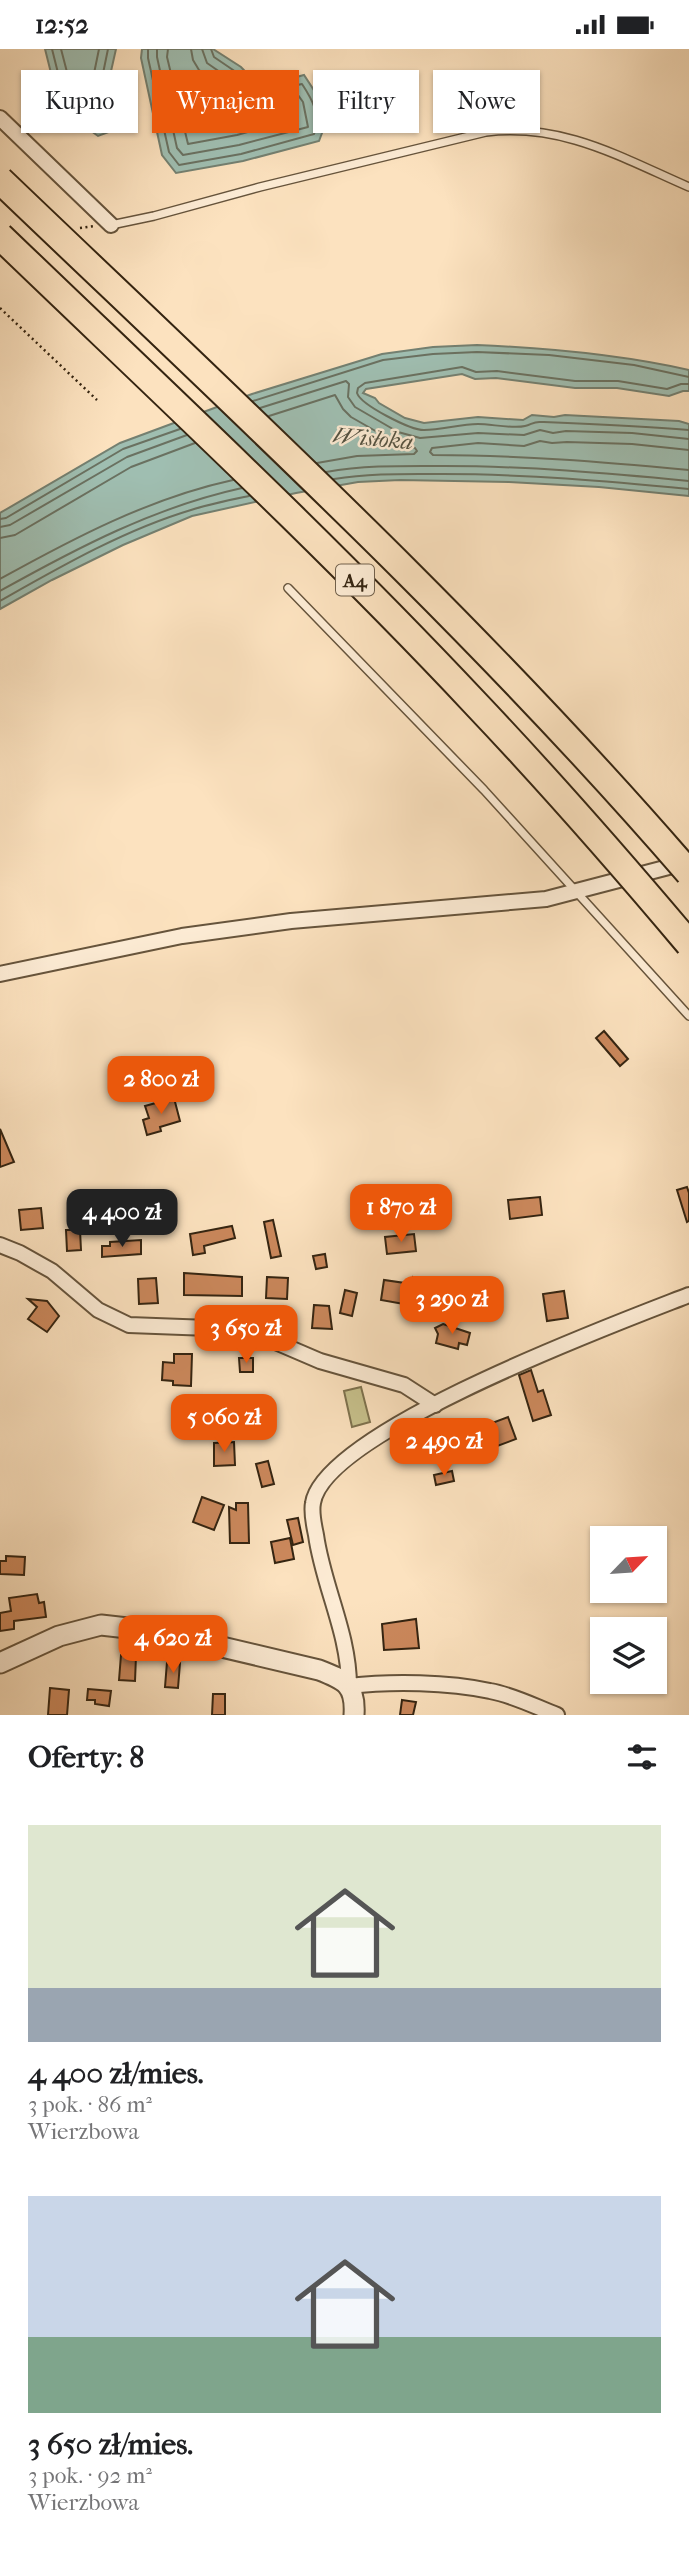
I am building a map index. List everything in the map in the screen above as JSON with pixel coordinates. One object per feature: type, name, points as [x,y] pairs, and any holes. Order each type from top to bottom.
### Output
[{"type":"highway","name":"A4","points":[[0,180],[318,486],[477,644],[589,760],[689,873]]},
{"type":"highway","name":"A4","points":[[0,236],[285,511],[421,647],[553,787],[689,944]]},
{"type":"street","points":[[0,118],[111,225]]},
{"type":"street","points":[[0,974],[223,930],[291,921],[546,899],[689,862]]},
{"type":"street","points":[[0,1245],[52,1271],[98,1310],[129,1325],[236,1329],[264,1337],[320,1361],[404,1385],[435,1405]]},
{"type":"street","points":[[354,1715],[355,1702],[349,1686],[349,1662],[319,1555],[313,1502],[321,1485],[347,1457],[435,1405],[530,1361],[689,1295]]},
{"type":"street","points":[[0,1663],[59,1636],[101,1625],[122,1625],[319,1670],[337,1677],[349,1686],[385,1683],[492,1691],[557,1715]]},
{"type":"lane","points":[[111,225],[459,139],[514,129],[549,132],[581,141],[689,187]]},
{"type":"lane","points":[[288,588],[484,790],[689,1016]]},
{"type":"path","points":[[0,308],[97,400]]},
{"type":"shaded area","points":[[361,1387],[370,1422],[352,1427],[344,1391]]},
{"type":"water","points":[[45,49],[116,49],[111,70],[50,70]]},
{"type":"water","points":[[142,49],[213,49],[244,70],[152,70],[152,109],[141,58]]},
{"type":"water","points":[[304,75],[313,89],[313,133],[322,133],[319,141],[243,161],[176,173],[162,155],[157,133],[299,133],[299,76]]},
{"type":"water","name":"Wisłoka","points":[[477,345],[583,353],[689,370],[689,391],[669,396],[617,388],[575,388],[496,378],[475,379],[462,374],[366,389],[363,393],[405,418],[424,423],[478,417],[523,420],[532,415],[565,415],[679,421],[689,424],[689,496],[509,482],[358,482],[192,516],[123,545],[0,609],[0,513],[120,443],[252,394],[382,354],[433,347]]},
{"type":"building","points":[[604,1031],[628,1059],[620,1066],[596,1038]]},
{"type":"building","points":[[174,1098],[180,1121],[160,1127],[161,1131],[147,1135],[143,1120],[149,1118],[145,1106]]},
{"type":"building","points":[[0,1129],[14,1162],[0,1167]]},
{"type":"building","points":[[687,1187],[689,1221],[687,1222],[677,1190]]},
{"type":"building","points":[[540,1197],[542,1215],[510,1219],[508,1200]]},
{"type":"building","points":[[41,1208],[43,1228],[21,1230],[19,1210]]},
{"type":"building","points":[[273,1220],[281,1256],[271,1258],[264,1222]]},
{"type":"building","points":[[232,1226],[235,1238],[204,1246],[205,1253],[193,1255],[190,1234]]},
{"type":"building","points":[[66,1230],[80,1230],[81,1250],[67,1251]]},
{"type":"building","points":[[414,1234],[416,1251],[387,1254],[385,1237]]},
{"type":"building","points":[[141,1240],[141,1254],[102,1257],[102,1246],[110,1246],[110,1242]]},
{"type":"building","points":[[325,1254],[327,1267],[316,1269],[313,1256]]},
{"type":"building","points":[[184,1273],[242,1277],[242,1296],[184,1295]]},
{"type":"building","points":[[267,1277],[288,1278],[287,1299],[266,1298]]},
{"type":"building","points":[[413,1277],[425,1279],[421,1307],[381,1300],[384,1280],[412,1284]]},
{"type":"building","points":[[156,1278],[158,1303],[139,1304],[138,1279]]},
{"type":"building","points":[[345,1290],[357,1293],[352,1316],[340,1313]]},
{"type":"building","points":[[564,1291],[568,1318],[547,1321],[543,1294]]},
{"type":"building","points":[[28,1299],[47,1301],[59,1316],[47,1332],[28,1319],[37,1307]]},
{"type":"building","points":[[314,1305],[329,1306],[332,1329],[312,1328]]},
{"type":"building","points":[[443,1324],[470,1333],[467,1345],[459,1343],[458,1349],[436,1343],[438,1334],[435,1328]]},
{"type":"building","points":[[174,1354],[192,1354],[191,1386],[173,1385],[173,1381],[162,1380],[163,1362],[174,1363]]},
{"type":"building","points":[[239,1358],[253,1358],[253,1372],[240,1372]]},
{"type":"building","points":[[531,1370],[538,1392],[543,1390],[551,1415],[533,1421],[519,1375]]},
{"type":"building","points":[[508,1417],[516,1439],[492,1448],[484,1426]]},
{"type":"building","points":[[451,1434],[453,1444],[430,1449],[428,1438]]},
{"type":"building","points":[[234,1442],[235,1465],[214,1466],[214,1443]]},
{"type":"building","points":[[268,1461],[274,1484],[262,1487],[256,1464]]},
{"type":"building","points":[[452,1471],[454,1481],[436,1485],[434,1475]]},
{"type":"building","points":[[202,1497],[224,1505],[214,1530],[193,1522]]},
{"type":"building","points":[[236,1503],[248,1503],[249,1543],[230,1543],[229,1507],[236,1510]]},
{"type":"building","points":[[298,1518],[303,1542],[293,1545],[287,1520]]},
{"type":"building","points":[[290,1538],[294,1559],[275,1563],[271,1542]]},
{"type":"building","points":[[6,1556],[25,1557],[24,1575],[0,1574],[0,1561],[6,1561]]},
{"type":"building","points":[[37,1594],[39,1603],[44,1602],[46,1617],[14,1621],[14,1629],[0,1631],[0,1613],[11,1611],[9,1598]]},
{"type":"building","points":[[416,1619],[419,1648],[384,1650],[382,1624]]},
{"type":"building","points":[[121,1655],[136,1656],[135,1681],[119,1680]]},
{"type":"building","points":[[167,1662],[180,1663],[178,1688],[165,1687]]},
{"type":"building","points":[[50,1688],[69,1690],[67,1715],[48,1715]]},
{"type":"building","points":[[88,1689],[111,1691],[109,1706],[95,1704],[95,1700],[87,1700]]},
{"type":"building","points":[[213,1694],[225,1694],[225,1715],[212,1715]]},
{"type":"building","points":[[402,1700],[416,1702],[413,1715],[400,1715]]}]
